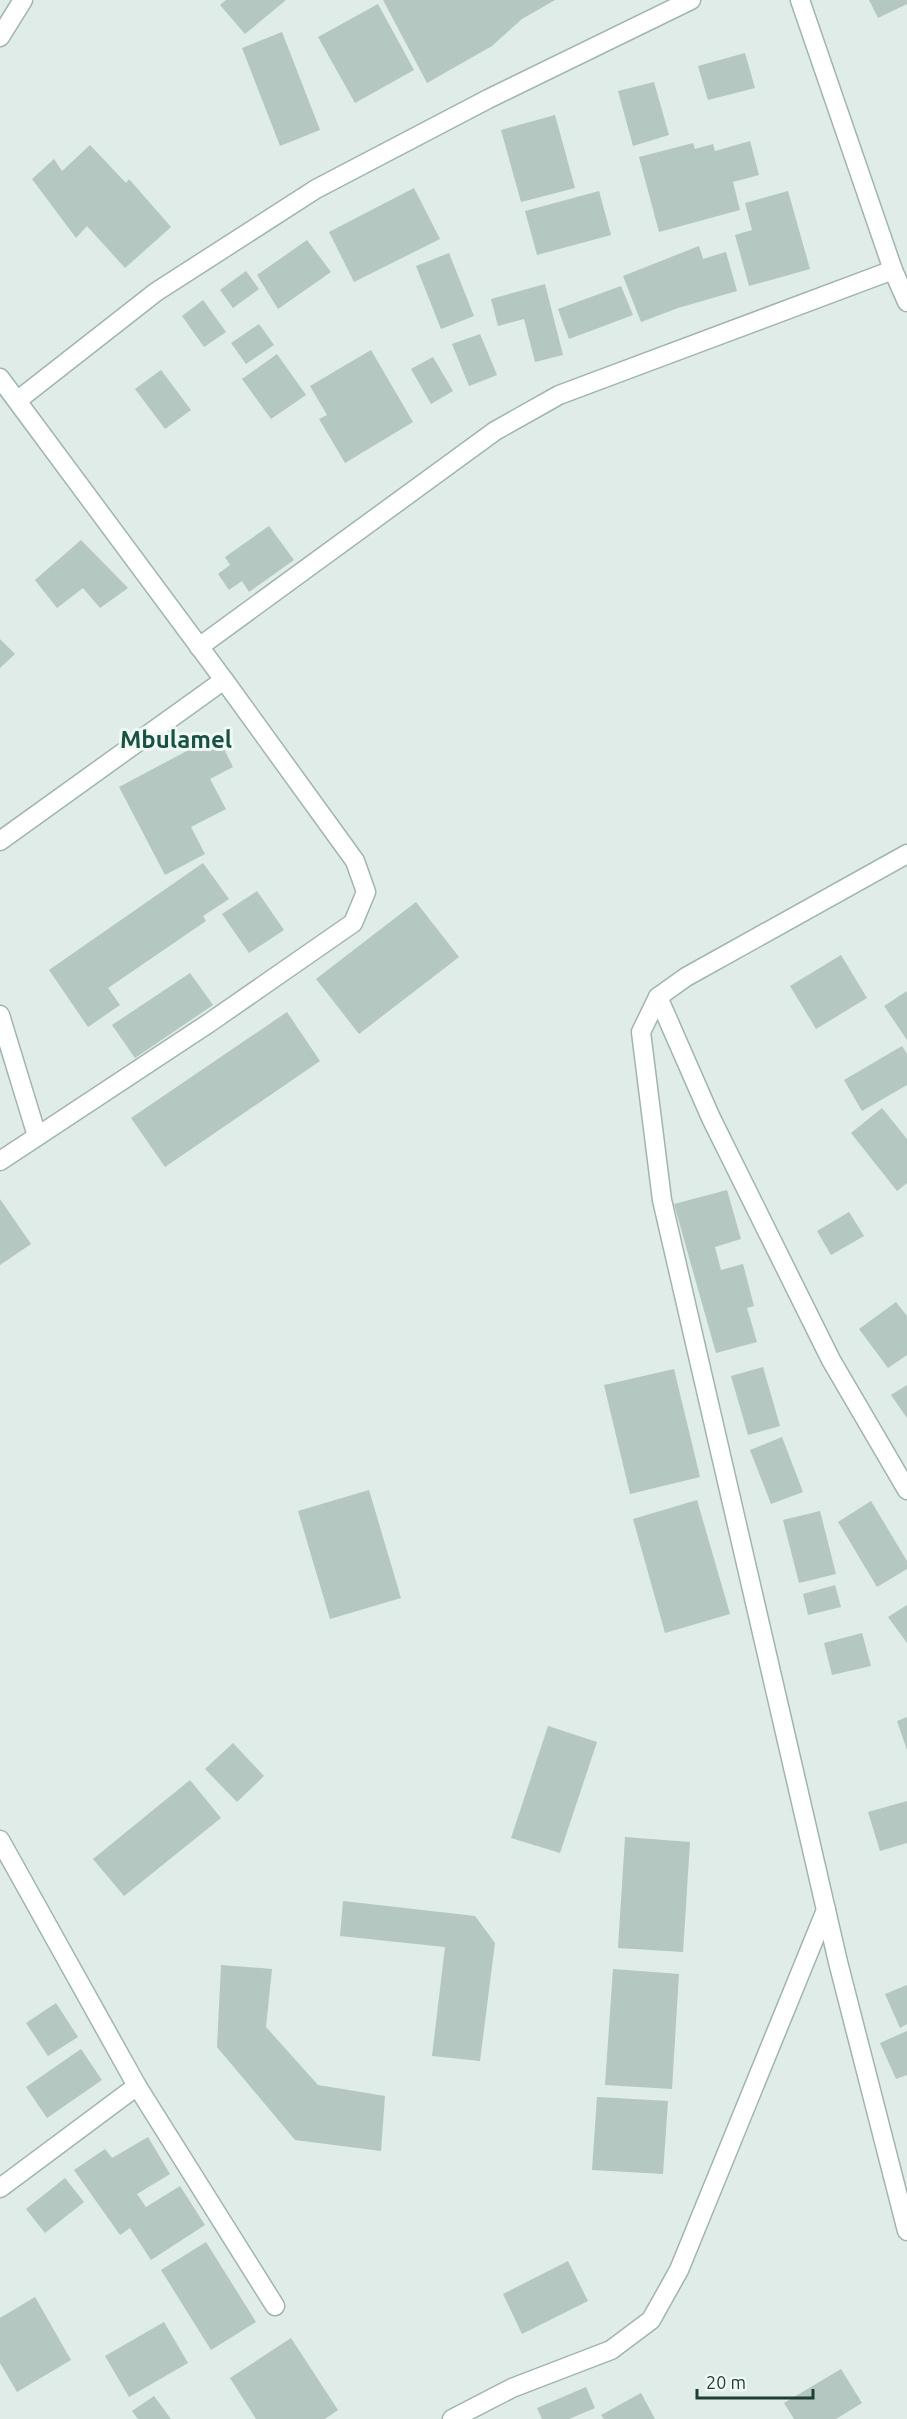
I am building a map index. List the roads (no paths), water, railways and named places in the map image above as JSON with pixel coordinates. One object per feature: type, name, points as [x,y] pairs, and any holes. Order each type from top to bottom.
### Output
[{"type":"street","points":[[0,37],[23,0]]},
{"type":"street","points":[[18,400],[156,292],[316,189],[488,99],[691,0]]},
{"type":"street","points":[[800,0],[893,270],[907,302]]},
{"type":"street","points":[[199,647],[495,431],[559,395],[893,270]]},
{"type":"street","points":[[0,378],[355,861],[366,892],[353,923],[209,1023],[0,1161]]},
{"type":"street","points":[[0,841],[224,680]]},
{"type":"street","points":[[907,854],[686,977],[658,997],[641,1032],[662,1200],[826,1910],[907,2231]]},
{"type":"street","points":[[658,997],[711,1118],[831,1360],[907,1490]]},
{"type":"street","points":[[0,1015],[37,1136]]},
{"type":"street","points":[[0,1840],[137,2086],[275,2306]]},
{"type":"street","points":[[452,2419],[512,2388],[611,2350],[651,2320],[679,2270],[826,1910]]},
{"type":"street","points":[[0,2188],[137,2086]]},
{"type":"district","name":"Mbulamel","points":[[176,739]]}]
